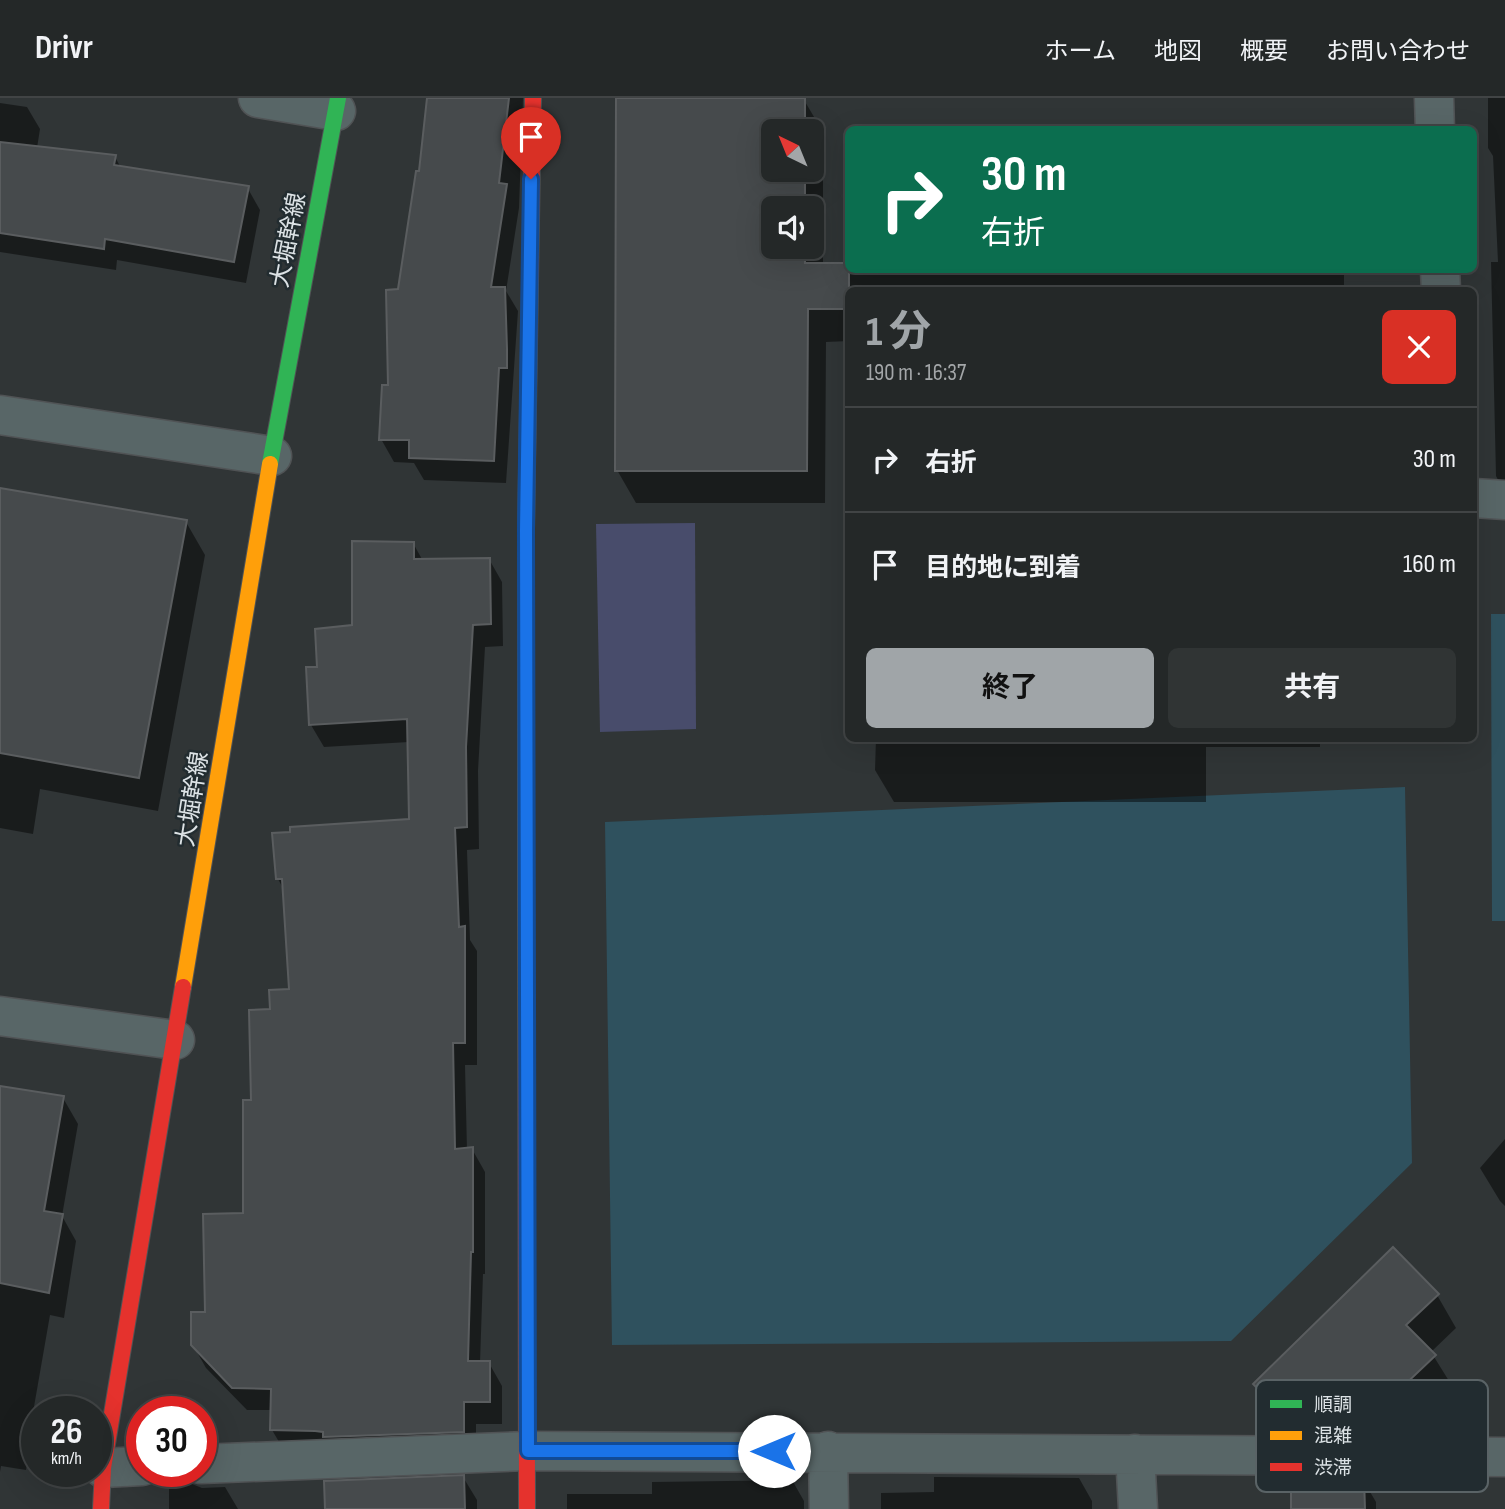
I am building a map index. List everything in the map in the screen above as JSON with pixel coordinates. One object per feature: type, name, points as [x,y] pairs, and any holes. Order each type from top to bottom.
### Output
[{"type":"street","points":[[258,98],[337,104]]},
{"type":"street","points":[[527,1509],[526,530],[533,98]]},
{"type":"street","points":[[1434,98],[1435,126]]},
{"type":"street","name":"大堀幹線","points":[[112,1414],[272,456],[337,104]]},
{"type":"street","points":[[0,415],[272,456]]},
{"type":"street","points":[[1477,498],[1505,500]]},
{"type":"street","points":[[0,1016],[175,1040]]},
{"type":"street","points":[[217,1463],[528,1451],[1256,1455]]},
{"type":"street","points":[[828,1451],[829,1509]]},
{"type":"street","points":[[1135,1454],[1138,1509]]},
{"type":"street","name":"大堀幹線","points":[[101,1509],[102,1487]]},
{"type":"shaded area","points":[[695,523],[696,729],[600,732],[596,524]]},
{"type":"shaded area","points":[[1491,614],[1505,614],[1505,921],[1492,921]]},
{"type":"shaded area","points":[[1405,787],[1412,1163],[1231,1341],[612,1345],[605,822]]},
{"type":"building","points":[[427,98],[509,98],[499,183],[507,184],[491,287],[505,287],[507,349],[507,368],[499,368],[494,461],[409,458],[409,440],[379,440],[382,385],[388,385],[386,290],[398,289],[416,171],[419,171]]},
{"type":"building","points":[[616,98],[805,98],[805,119],[761,119],[761,182],[805,182],[805,196],[761,196],[761,259],[845,263],[845,273],[849,273],[849,287],[845,287],[845,309],[808,309],[807,471],[615,471]]},
{"type":"building","points":[[0,142],[116,155],[114,165],[249,186],[234,262],[105,239],[104,249],[0,233]]},
{"type":"building","points":[[0,488],[187,520],[139,778],[0,753]]},
{"type":"building","points":[[352,541],[414,542],[414,559],[490,558],[491,624],[473,625],[466,747],[467,827],[455,828],[459,927],[465,926],[465,1043],[453,1043],[455,1149],[473,1147],[473,1252],[468,1361],[490,1361],[490,1402],[464,1402],[464,1432],[323,1437],[323,1432],[270,1430],[271,1389],[232,1388],[191,1345],[191,1312],[205,1312],[203,1214],[243,1213],[243,1100],[251,1100],[249,1010],[270,1009],[269,990],[289,989],[282,879],[276,879],[272,833],[290,832],[290,827],[409,819],[407,719],[309,725],[306,667],[317,667],[315,629],[352,625]]},
{"type":"building","points":[[0,1086],[64,1096],[44,1211],[63,1214],[49,1293],[0,1283]]},
{"type":"building","points":[[1393,1247],[1439,1294],[1406,1325],[1436,1355],[1410,1380],[1257,1380]]},
{"type":"building","points":[[464,1475],[465,1509],[325,1509],[324,1481]]},
{"type":"building","points":[[1291,1492],[1364,1492],[1365,1509],[1291,1509]]},
{"type":"traffic: fast","points":[[270,464],[338,98]]},
{"type":"traffic: fast","points":[[526,909],[529,347]]},
{"type":"traffic: slow","points":[[183,987],[270,464]]},
{"type":"traffic: jam","points":[[529,347],[533,98]]},
{"type":"traffic: jam","points":[[526,909],[527,1509]]},
{"type":"traffic: jam","points":[[101,1509],[103,1468],[183,987]]},
{"type":"route","points":[[531,179],[526,530],[528,1451],[774,1451]]}]
